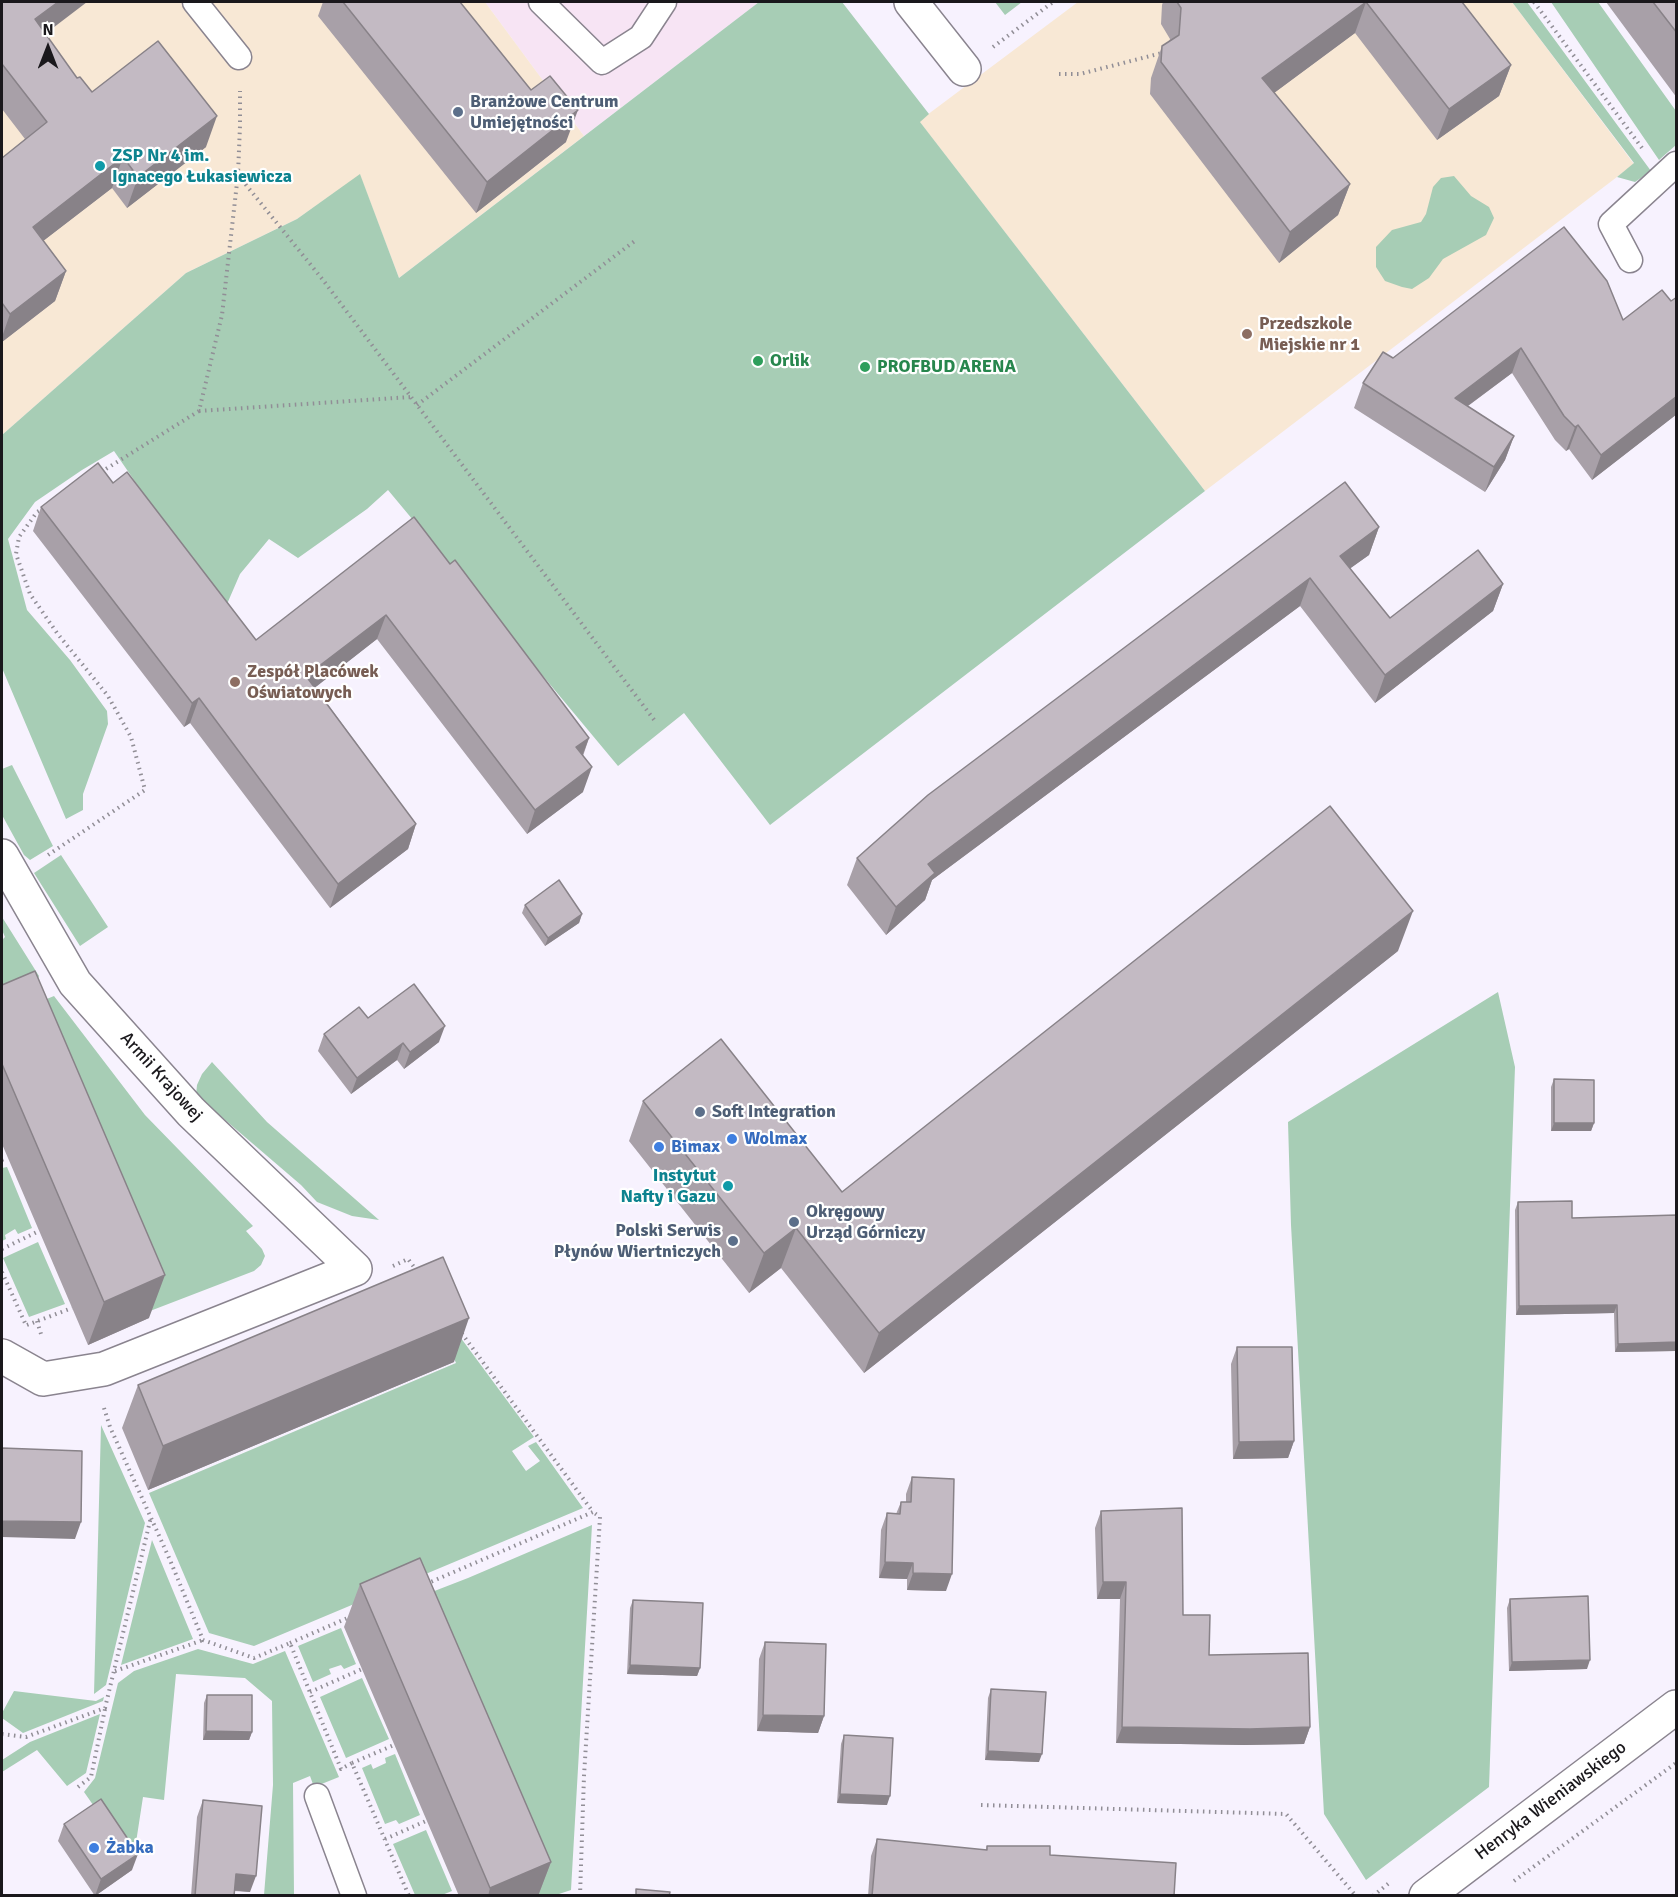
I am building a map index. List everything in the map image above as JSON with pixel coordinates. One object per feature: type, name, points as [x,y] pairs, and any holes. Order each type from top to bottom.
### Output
[{"type":"street","points":[[911,2],[964,69]]},
{"type":"street","name":"Armii Krajowej","points":[[2,856],[75,982],[191,1112],[355,1269],[104,1369],[44,1379],[2,1356]]},
{"type":"street","name":"Henryka Wieniawskiego","points":[[1426,1896],[1453,1885],[1677,1707]]},
{"type":"lane","points":[[195,2],[240,57]]},
{"type":"lane","points":[[541,2],[602,62],[641,37],[664,2]]},
{"type":"lane","points":[[1630,260],[1611,224],[1670,170]]},
{"type":"lane","points":[[317,1796],[354,1896]]},
{"type":"path","points":[[964,69],[1053,2]]},
{"type":"path","points":[[1534,2],[1670,170]]},
{"type":"path","points":[[1059,74],[1080,74],[1169,51]]},
{"type":"path","points":[[199,411],[222,315],[238,174],[240,57]]},
{"type":"path","points":[[238,174],[412,396],[655,722]]},
{"type":"path","points":[[417,405],[636,240]]},
{"type":"path","points":[[98,474],[199,411],[412,396]]},
{"type":"path","points":[[47,506],[37,512],[19,537],[16,554],[30,594],[57,633],[108,696],[131,737],[145,790],[64,845]]},
{"type":"path","points":[[2,1160],[7,1158]]},
{"type":"path","points":[[2,1249],[39,1231]]},
{"type":"path","points":[[389,1268],[408,1259],[422,1278]]},
{"type":"path","points":[[2,1272],[26,1326]]},
{"type":"path","points":[[18,1327],[72,1308]]},
{"type":"path","points":[[456,1325],[593,1512],[600,1517],[584,1764],[580,1896]]},
{"type":"path","points":[[100,1398],[110,1427],[151,1517],[202,1640]]},
{"type":"path","points":[[420,1587],[593,1512]]},
{"type":"path","points":[[78,1787],[91,1777],[105,1708],[151,1517]]},
{"type":"path","points":[[115,1671],[202,1640],[254,1658],[355,1615]]},
{"type":"path","points":[[290,1643],[341,1769],[394,1745]]},
{"type":"path","points":[[310,1692],[362,1669]]},
{"type":"path","points":[[2,1734],[26,1737],[105,1708]]},
{"type":"path","points":[[352,1763],[410,1896]]},
{"type":"path","points":[[1511,1883],[1677,1763]]},
{"type":"path","points":[[981,1805],[1286,1814],[1356,1896]]},
{"type":"path","points":[[386,1839],[426,1821]]},
{"type":"shaded area","points":[[2,2],[485,2],[584,136],[399,278],[360,175],[297,219],[186,273],[2,435]]},
{"type":"shaded area","points":[[485,2],[759,2],[584,136]]},
{"type":"shaded area","name":"Przedszkole Miejskie nr 1","points":[[1078,2],[1512,2],[1634,164],[1205,491],[919,121]]},
{"type":"green space","name":"Orlik","points":[[759,2],[842,2],[929,114],[920,122],[1205,491],[770,825],[684,713],[618,766],[388,490],[367,509],[298,558],[269,539],[240,574],[224,611],[114,451],[35,502],[8,539],[27,610],[70,660],[107,711],[108,724],[83,794],[83,810],[66,819],[2,668],[2,435],[186,273],[297,219],[360,174],[399,278]]},
{"type":"green space","points":[[995,2],[1022,2],[1005,15]]},
{"type":"green space","points":[[1512,2],[1527,2],[1651,171],[1635,182],[1617,177],[1634,163]]},
{"type":"green space","points":[[1551,2],[1598,2],[1676,111],[1676,145],[1659,160]]},
{"type":"green space","points":[[1454,176],[1471,196],[1489,207],[1494,218],[1486,235],[1443,259],[1429,278],[1412,289],[1385,281],[1376,267],[1376,247],[1392,230],[1421,222],[1426,214],[1433,187],[1441,178]]},
{"type":"green space","points":[[12,765],[53,846],[30,860],[24,855],[2,815],[2,769]]},
{"type":"green space","points":[[61,855],[108,927],[80,946],[34,873]]},
{"type":"green space","points":[[2,917],[39,976],[37,982],[2,989],[2,940],[5,937],[2,930]]},
{"type":"green space","points":[[1498,992],[1515,1067],[1489,1787],[1366,1880],[1324,1814],[1291,1225],[1288,1122]]},
{"type":"green space","points":[[54,996],[145,1115],[253,1226],[246,1231],[262,1249],[265,1256],[261,1265],[254,1271],[150,1311],[20,1010]]},
{"type":"green space","points":[[212,1062],[267,1122],[379,1220],[352,1216],[317,1202],[301,1185],[196,1095],[202,1074]]},
{"type":"green space","points":[[7,1167],[32,1228],[18,1234],[15,1229],[5,1235],[6,1239],[2,1241],[2,1168]]},
{"type":"green space","points":[[38,1242],[65,1304],[29,1317],[3,1258]]},
{"type":"green space","points":[[430,1303],[435,1303],[534,1437],[512,1451],[526,1471],[540,1461],[528,1446],[536,1442],[583,1508],[254,1646],[209,1633],[149,1493],[456,1363]]},
{"type":"green space","points":[[101,1425],[145,1523],[106,1685],[94,1694]]},
{"type":"green space","points":[[592,1525],[571,1890],[556,1895],[534,1895],[406,1602]]},
{"type":"green space","points":[[152,1540],[193,1639],[121,1665]]},
{"type":"green space","points":[[341,1628],[356,1664],[344,1669],[341,1665],[329,1669],[331,1674],[313,1682],[298,1646]]},
{"type":"green space","points":[[198,1649],[253,1664],[285,1651],[339,1777],[314,1787],[310,1776],[293,1783],[294,1895],[264,1895],[273,1785],[272,1701],[245,1678],[176,1674],[164,1800],[143,1797],[133,1862],[84,1792],[95,1778],[118,1683],[134,1671]]},
{"type":"green space","points":[[362,1678],[389,1739],[346,1758],[320,1697]]},
{"type":"green space","points":[[14,1691],[96,1701],[104,1697],[103,1701],[23,1733],[2,1718],[2,1713]]},
{"type":"green space","points":[[100,1714],[86,1773],[67,1786],[37,1750],[2,1772],[2,1760],[30,1742]]},
{"type":"green space","points":[[395,1754],[420,1815],[399,1824],[396,1820],[385,1824],[362,1768],[371,1764],[373,1769],[386,1763],[385,1758]]},
{"type":"green space","points":[[426,1830],[452,1891],[442,1895],[415,1895],[393,1844]]},
{"type":"building","name":"ZSP Nr 4 im. Ignacego Łukasiewicza","points":[[2,2],[58,2],[35,19],[77,78],[80,77],[92,92],[158,41],[217,116],[138,177],[123,157],[33,227],[66,271],[10,314],[2,303],[2,158],[47,122],[2,64]]},
{"type":"building","name":"Branżowe Centrum Umiejętności","points":[[343,2],[460,2],[531,90],[550,76],[578,110],[487,182]]},
{"type":"building","points":[[1177,2],[1366,2],[1262,78],[1350,184],[1290,232],[1161,62],[1162,46],[1179,35],[1181,8]]},
{"type":"building","points":[[1366,2],[1462,2],[1511,65],[1449,109]]},
{"type":"building","points":[[1653,2],[1677,2],[1677,33]]},
{"type":"building","points":[[1564,227],[1607,281],[1623,320],[1662,290],[1671,301],[1677,297],[1677,396],[1601,455],[1578,425],[1575,427],[1564,416],[1521,348],[1455,398],[1514,436],[1494,467],[1363,383],[1383,352],[1393,358]]},
{"type":"building","name":"Zespół Placówek Oświatowych","points":[[98,463],[113,483],[127,472],[256,640],[414,517],[450,564],[455,560],[589,738],[576,747],[592,767],[535,810],[386,615],[306,676],[416,824],[338,884],[199,698],[192,703],[41,507]]},
{"type":"building","points":[[1345,482],[1379,527],[1340,556],[1390,618],[1478,550],[1503,584],[1385,675],[1310,578],[928,864],[935,873],[896,907],[857,858],[928,795]]},
{"type":"building","points":[[1330,806],[1413,911],[879,1333],[796,1228],[764,1253],[643,1101],[721,1039],[842,1192]]},
{"type":"building","points":[[559,880],[582,914],[548,938],[525,905]]},
{"type":"building","points":[[35,971],[165,1275],[104,1302],[2,1064],[2,985]]},
{"type":"building","points":[[414,984],[445,1026],[410,1052],[403,1043],[357,1078],[324,1034],[359,1007],[368,1018]]},
{"type":"building","points":[[1554,1079],[1594,1080],[1594,1123],[1554,1123]]},
{"type":"building","points":[[1572,1201],[1572,1218],[1677,1215],[1677,1342],[1618,1344],[1617,1305],[1519,1306],[1518,1202]]},
{"type":"building","points":[[443,1257],[469,1318],[163,1446],[138,1385]]},
{"type":"building","points":[[1237,1347],[1292,1347],[1294,1441],[1239,1442]]},
{"type":"building","points":[[2,1448],[82,1451],[81,1522],[2,1521]]},
{"type":"building","points":[[912,1477],[954,1479],[952,1574],[913,1573],[913,1563],[885,1562],[887,1513],[900,1514],[901,1502],[911,1502]]},
{"type":"building","points":[[1182,1508],[1183,1615],[1210,1615],[1209,1655],[1308,1653],[1310,1727],[1250,1729],[1122,1727],[1126,1582],[1103,1582],[1101,1511]]},
{"type":"building","points":[[420,1558],[551,1862],[490,1888],[360,1584]]},
{"type":"building","points":[[1588,1596],[1590,1660],[1512,1662],[1510,1599]]},
{"type":"building","points":[[633,1600],[703,1603],[700,1668],[630,1665]]},
{"type":"building","points":[[765,1642],[826,1644],[824,1716],[763,1715]]},
{"type":"building","points":[[991,1689],[1046,1692],[1042,1754],[988,1751]]},
{"type":"building","points":[[207,1695],[252,1695],[252,1732],[206,1731]]},
{"type":"building","points":[[844,1735],[893,1738],[890,1796],[840,1794]]},
{"type":"building","points":[[101,1799],[138,1854],[101,1879],[64,1824]]},
{"type":"building","points":[[203,1800],[262,1806],[256,1876],[236,1874],[234,1896],[195,1896]]},
{"type":"building","points":[[877,1839],[987,1850],[987,1846],[1050,1846],[1050,1855],[1176,1863],[1174,1896],[872,1896]]},
{"type":"building","points":[[636,1889],[670,1892],[669,1896],[636,1896]]},
{"type":"place","name":"Branżowe Centrum Umiejętności","points":[[458,112]]},
{"type":"place","name":"ZSP Nr 4 im. Ignacego Łukasiewicza","points":[[100,166]]},
{"type":"place","name":"Przedszkole Miejskie nr 1","points":[[1247,334]]},
{"type":"place","name":"Orlik","points":[[758,361]]},
{"type":"place","name":"PROFBUD ARENA","points":[[865,367]]},
{"type":"place","name":"Zespół Placówek Oświatowych","points":[[235,682]]},
{"type":"place","name":"Soft Integration","points":[[700,1112]]},
{"type":"place","name":"Wolmax","points":[[732,1139]]},
{"type":"place","name":"Bimax","points":[[659,1147]]},
{"type":"place","name":"Instytut Nafty i Gazu","points":[[728,1186]]},
{"type":"place","name":"Okręgowy Urząd Górniczy","points":[[794,1222]]},
{"type":"place","name":"Polski Serwis Płynów Wiertniczych","points":[[733,1241]]},
{"type":"place","name":"Żabka","points":[[94,1848]]}]
